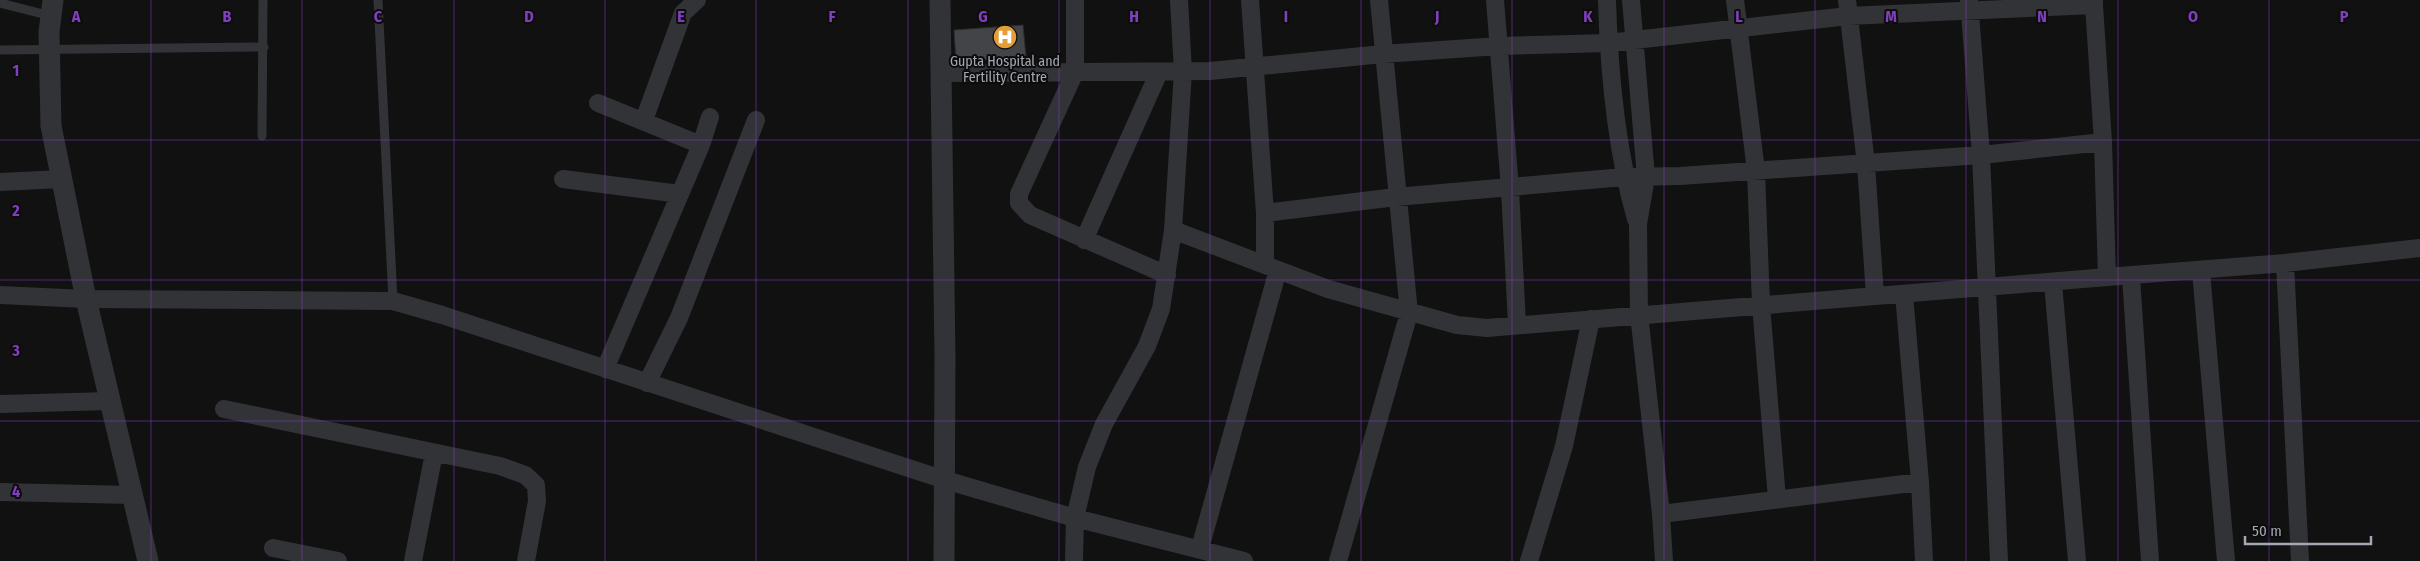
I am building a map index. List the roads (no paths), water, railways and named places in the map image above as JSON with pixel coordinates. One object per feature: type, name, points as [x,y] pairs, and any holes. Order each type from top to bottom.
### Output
[{"type":"street","points":[[644,120],[683,12],[697,0]]},
{"type":"street","points":[[940,0],[945,480],[944,561]]},
{"type":"street","points":[[1075,0],[1075,72],[1020,194],[1019,203],[1030,215],[1167,275]]},
{"type":"street","points":[[1074,561],[1075,518],[1087,467],[1104,424],[1147,346],[1161,309],[1173,230],[1183,71],[1179,0]]},
{"type":"street","points":[[1200,548],[1272,268],[1265,213],[1250,0]]},
{"type":"street","points":[[1338,561],[1409,313],[1396,197],[1379,0]]},
{"type":"street","points":[[1495,0],[1510,189],[1517,324]]},
{"type":"street","points":[[1607,0],[1608,44],[1624,177],[1638,224]]},
{"type":"street","points":[[1631,0],[1636,40],[1646,177],[1638,224],[1639,314],[1662,514],[1664,561]]},
{"type":"street","points":[[1736,0],[1756,171],[1761,305],[1777,500]]},
{"type":"street","points":[[940,74],[1158,72],[1254,67],[1383,54],[1499,46],[1608,44],[1738,28],[1848,8],[2094,2],[2103,142],[2107,277]]},
{"type":"street","points":[[1969,5],[1981,156],[1999,561]]},
{"type":"street","points":[[52,8],[50,51],[51,126],[86,299],[148,561]]},
{"type":"street","points":[[1848,8],[1866,164],[1875,296]]},
{"type":"street","points":[[1084,240],[1158,72]]},
{"type":"street","points":[[598,103],[700,144]]},
{"type":"street","points":[[605,369],[680,194],[710,117]]},
{"type":"street","points":[[647,383],[679,318],[756,120]]},
{"type":"street","points":[[1265,213],[1396,197],[1510,189],[1624,177],[1756,171],[1981,156],[2103,142]]},
{"type":"street","points":[[0,182],[62,178]]},
{"type":"street","points":[[564,178],[680,194]]},
{"type":"street","points":[[1173,230],[1328,289],[1457,325],[1487,328],[1639,314],[2201,271],[2420,248]]},
{"type":"street","points":[[2285,263],[2300,561]]},
{"type":"street","points":[[2201,271],[2226,561]]},
{"type":"street","points":[[2130,277],[2150,561]]},
{"type":"street","points":[[2053,283],[2077,561]]},
{"type":"street","points":[[1904,294],[1920,482],[1924,561]]},
{"type":"street","points":[[0,295],[86,299],[393,301],[442,315],[945,480],[1075,518],[1200,548],[1233,559]]},
{"type":"street","points":[[1528,561],[1564,446],[1591,319]]},
{"type":"street","points":[[0,404],[110,401]]},
{"type":"street","points":[[224,409],[500,466],[525,475],[536,485],[537,501],[526,561]]},
{"type":"street","points":[[413,561],[434,453]]},
{"type":"street","points":[[1662,514],[1920,482]]},
{"type":"street","points":[[0,492],[132,495]]},
{"type":"street","points":[[273,548],[338,561]]},
{"type":"lane","points":[[262,136],[263,0]]},
{"type":"lane","points":[[378,0],[393,301]]},
{"type":"lane","points":[[0,3],[52,8]]},
{"type":"lane","points":[[0,50],[50,51],[264,47]]},
{"type":"place","name":"Gupta Hospital and Fertility Centre","points":[[1005,37]]}]
